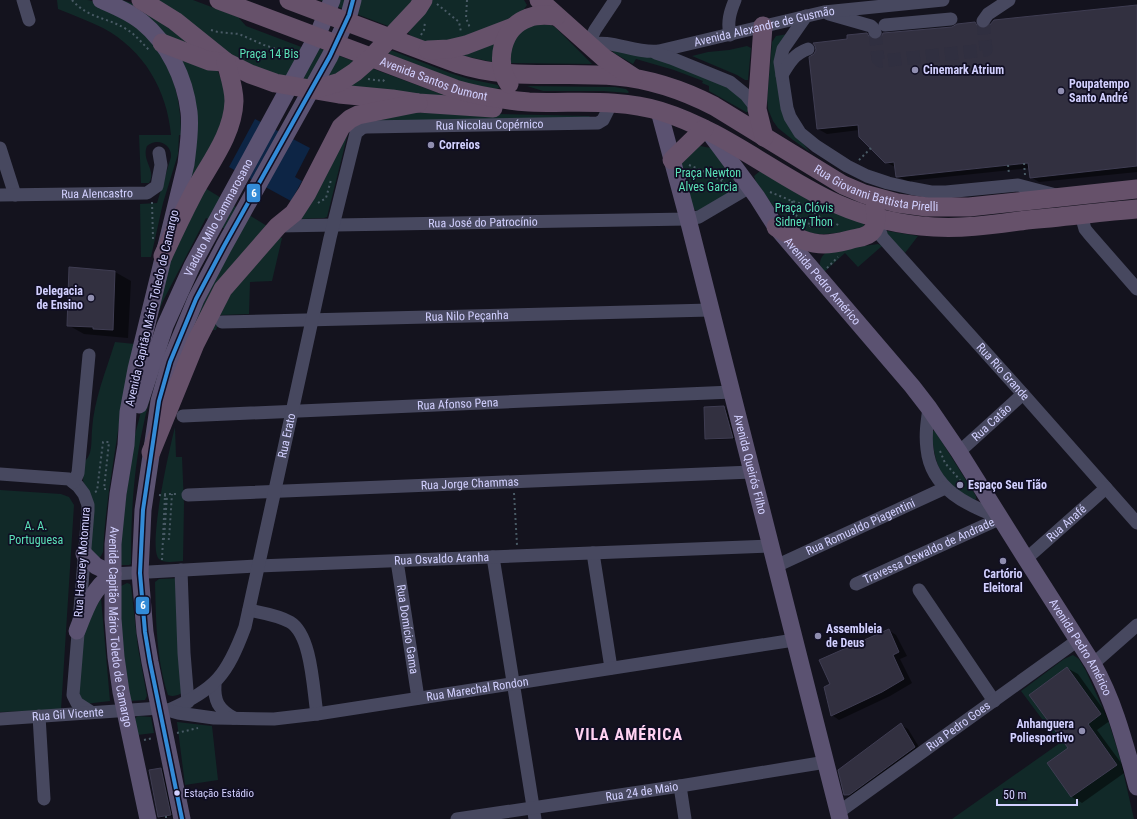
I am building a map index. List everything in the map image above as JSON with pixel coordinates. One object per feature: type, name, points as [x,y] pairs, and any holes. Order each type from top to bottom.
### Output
[{"type":"highway","points":[[141,0],[163,13],[226,62],[263,79],[288,86],[338,94],[498,109],[529,102]]},
{"type":"highway","name":"Avenida Santos Dumont","points":[[219,0],[455,89],[492,98],[529,102],[611,104],[636,106],[659,111]]},
{"type":"highway","name":"Avenida Santos Dumont","points":[[289,0],[469,68],[503,74],[615,76],[638,80]]},
{"type":"highway","points":[[539,0],[604,58],[638,80],[659,111]]},
{"type":"highway","points":[[313,89],[340,82],[355,72],[371,58],[418,8],[430,2]]},
{"type":"highway","points":[[419,50],[448,49],[458,47],[476,42],[513,26],[529,17],[543,15],[556,16]]},
{"type":"highway","points":[[513,26],[503,46],[501,57],[503,74],[513,89],[529,102]]},
{"type":"highway","points":[[763,26],[757,109],[764,137]]},
{"type":"highway","points":[[156,47],[209,61],[226,62]]},
{"type":"highway","points":[[163,256],[186,208],[224,140],[229,125],[234,100],[226,62]]},
{"type":"highway","name":"Rua Giovanni Battista Pirelli","points":[[638,80],[678,89],[695,96],[714,106],[830,178],[853,190],[875,198],[908,205],[955,208],[1137,189]]},
{"type":"highway","points":[[151,452],[195,344],[223,289],[278,226],[294,213],[301,203],[341,127],[358,115],[370,111],[418,102]]},
{"type":"highway","name":"Rua Giovanni Battista Pirelli","points":[[659,111],[705,129],[822,197],[850,209],[876,217],[912,225],[934,227],[970,226],[1137,209]]},
{"type":"highway","points":[[672,161],[705,129]]},
{"type":"highway","points":[[776,227],[796,237],[832,250],[872,232],[875,227],[876,217],[875,198]]},
{"type":"main road","name":"Avenida Capitão Mário Toledo de Camargo","points":[[101,0],[122,9],[141,21],[156,47],[174,62],[182,81],[187,99],[190,127],[186,164],[136,369],[128,412],[126,446],[113,544],[114,639],[117,664],[148,819]]},
{"type":"main road","name":"Viaduto Milo Cammarosano","points":[[126,446],[154,355],[181,290],[207,236],[318,34],[332,0]]},
{"type":"main road","name":"Viaduto Milo Cammarosano","points":[[151,452],[158,401],[170,362],[196,299],[330,56],[353,0]]},
{"type":"main road","name":"Avenida Queirós Filho","points":[[659,111],[688,219],[840,816]]},
{"type":"main road","name":"Avenida Pedro Américo","points":[[705,129],[748,192],[776,227],[912,386],[975,475],[1026,559],[1094,664],[1116,713],[1137,787]]},
{"type":"main road","points":[[818,276],[816,255],[821,247],[832,250]]},
{"type":"main road","name":"Avenida Capitão Mário Toledo de Camargo","points":[[151,452],[143,510],[140,573],[145,632],[155,689],[164,710],[174,817]]},
{"type":"main road","points":[[77,631],[92,596],[102,583],[113,574],[96,566],[84,554]]},
{"type":"street","points":[[23,0],[30,20]]},
{"type":"street","points":[[588,45],[595,30],[615,0]]},
{"type":"street","points":[[730,35],[728,26],[735,0]]},
{"type":"street","name":"Avenida Alexandre de Gusmão","points":[[588,45],[596,42],[652,52],[824,12],[943,0]]},
{"type":"street","points":[[983,21],[988,14],[1009,0]]},
{"type":"street","points":[[917,22],[928,2]]},
{"type":"street","points":[[824,12],[871,26],[874,29],[917,22],[951,19]]},
{"type":"street","points":[[806,16],[781,54],[780,62],[789,113],[796,128],[816,146],[847,166],[866,176],[892,184],[931,192],[946,192],[1018,185],[1064,197]]},
{"type":"street","points":[[782,75],[792,58],[808,49]]},
{"type":"street","points":[[652,52],[671,58],[730,82],[746,95],[757,109]]},
{"type":"street","name":"Rua Nicolau Copérnico","points":[[359,130],[367,127],[598,123],[603,120],[611,104]]},
{"type":"street","name":"Rua Erato","points":[[164,710],[188,702],[215,684],[232,659],[245,627],[333,226],[354,137],[359,130]]},
{"type":"street","points":[[0,148],[15,195]]},
{"type":"street","points":[[152,190],[157,186],[162,165],[159,153]]},
{"type":"street","name":"Rua Alencastro","points":[[0,196],[147,193],[152,190]]},
{"type":"street","points":[[688,219],[699,217],[748,192]]},
{"type":"street","points":[[1081,215],[1089,234],[1137,289]]},
{"type":"street","name":"Rua Rio Grande","points":[[876,217],[882,237],[1106,488],[1135,516]]},
{"type":"street","name":"Rua José do Patrocínio","points":[[278,226],[688,219]]},
{"type":"street","name":"Rua Nilo Peçanha","points":[[222,322],[711,310]]},
{"type":"street","points":[[0,474],[60,478],[69,479],[74,482],[78,473],[89,355]]},
{"type":"street","name":"Rua Afonso Pena","points":[[184,416],[732,392]]},
{"type":"street","name":"Rua Catão","points":[[959,452],[1023,394]]},
{"type":"street","points":[[929,408],[926,449],[936,476],[945,488],[970,506],[1001,518]]},
{"type":"street","name":"Rua Jorge Chammas","points":[[188,494],[752,472]]},
{"type":"street","name":"Rua Hatsuey Motomura","points":[[74,482],[84,494],[88,505],[73,695],[77,703],[91,712]]},
{"type":"street","name":"Rua Romualdo Piagentini","points":[[776,566],[945,488]]},
{"type":"street","name":"Rua Anafé","points":[[1026,559],[1106,488]]},
{"type":"street","name":"Travessa Oswaldo de Andrade","points":[[856,584],[1001,518]]},
{"type":"street","name":"Rua Osvaldo Aranha","points":[[113,574],[258,566],[771,546]]},
{"type":"street","points":[[593,553],[611,668]]},
{"type":"street","points":[[492,557],[534,814]]},
{"type":"street","name":"Rua Domício Gama","points":[[397,561],[418,698]]},
{"type":"street","points":[[181,570],[184,653],[188,702]]},
{"type":"street","points":[[919,590],[994,701]]},
{"type":"street","points":[[249,610],[284,619],[297,628],[302,635],[308,652],[317,714]]},
{"type":"street","points":[[1094,664],[1137,625]]},
{"type":"street","name":"Rua Marechal Rondon","points":[[164,710],[214,718],[274,719],[317,714],[794,640]]},
{"type":"street","name":"Rua Pedro Goes","points":[[840,816],[1078,640]]},
{"type":"street","points":[[215,684],[214,694],[217,702],[224,713],[234,718]]},
{"type":"street","name":"Rua Gil Vicente","points":[[0,719],[125,710],[164,710]]},
{"type":"street","points":[[39,716],[44,799]]},
{"type":"street","name":"Rua 24 de Maio","points":[[457,819],[534,814],[680,786],[826,762]]},
{"type":"street","points":[[680,786],[685,819]]},
{"type":"path","points":[[72,0],[77,6],[89,14],[127,29],[156,47]]},
{"type":"path","points":[[466,0],[466,18],[471,31]]},
{"type":"path","points":[[430,2],[459,22],[462,36]]},
{"type":"path","points":[[195,37],[204,29],[239,34],[264,45],[294,55]]},
{"type":"path","points":[[355,72],[381,82],[385,80],[387,74]]},
{"type":"path","points":[[862,157],[871,148]]},
{"type":"path","points":[[672,161],[695,167],[723,182],[748,192],[772,192],[805,205],[821,218],[845,227]]},
{"type":"path","points":[[1024,163],[1025,178]]},
{"type":"path","points":[[718,168],[723,182]]},
{"type":"path","points":[[152,190],[153,239],[163,256]]},
{"type":"path","points":[[792,201],[794,214],[811,225]]},
{"type":"path","points":[[818,276],[832,250]]},
{"type":"path","points":[[97,490],[103,442],[109,442],[104,489]]},
{"type":"path","points":[[945,488],[975,475]]},
{"type":"path","points":[[514,482],[517,556]]},
{"type":"path","points":[[162,572],[165,494],[188,494]]},
{"type":"path","points":[[167,496],[164,539],[169,539],[172,494]]},
{"type":"path","points":[[166,819],[174,817]]},
{"type":"green space","points":[[57,0],[87,0],[96,2],[134,26],[144,34],[162,56],[173,80],[177,93],[181,121],[181,135],[179,135],[178,154],[163,203],[151,257],[141,257],[140,204],[157,203],[171,157],[171,152],[166,145],[159,142],[151,143],[147,146],[146,156],[151,178],[149,183],[141,183],[139,135],[171,135],[169,118],[159,87],[141,60],[118,37],[87,20],[58,9]]},
{"type":"green space","name":"Praça 14 Bis","points":[[118,0],[131,3],[146,11],[202,51],[213,63],[220,75],[226,102],[223,118],[209,150],[188,189],[191,94]]},
{"type":"green space","name":"Praça 14 Bis","points":[[157,0],[193,0],[238,17],[246,26],[304,48],[314,46],[355,62],[354,64],[321,82],[272,75],[234,57]]},
{"type":"green space","points":[[320,0],[414,0],[391,25],[388,26]]},
{"type":"green space","points":[[430,0],[524,0],[527,5],[522,12],[469,38],[443,44],[423,41],[411,36],[408,33]]},
{"type":"green space","points":[[533,23],[551,25],[555,27],[592,64],[509,63],[508,54],[518,33]]},
{"type":"green space","points":[[788,34],[779,48],[794,132],[810,152],[778,128],[768,109],[767,99],[772,42],[776,36]]},
{"type":"green space","points":[[495,40],[492,62],[464,56],[462,54]]},
{"type":"green space","points":[[747,46],[751,48],[748,80],[692,56],[708,52],[729,50]]},
{"type":"green space","points":[[611,50],[659,59],[725,86],[743,99],[749,112],[746,112],[709,91],[709,86],[702,83],[703,81],[674,70],[636,59],[633,64]]},
{"type":"green space","points":[[390,51],[469,79],[498,85],[499,88],[496,89],[461,82],[389,54]]},
{"type":"green space","points":[[371,68],[452,98],[342,88]]},
{"type":"green space","points":[[527,86],[615,87],[626,89],[629,92],[543,91]]},
{"type":"green space","points":[[399,112],[589,116],[594,120],[583,120],[579,118],[360,123],[352,127],[363,120],[377,115]]},
{"type":"green space","points":[[352,127],[348,133],[327,217],[299,219],[345,133]]},
{"type":"green space","name":"Praça Newton Alves Garcia","points":[[700,146],[711,148],[737,185],[734,190],[698,211],[693,209],[682,166],[682,160],[694,147]]},
{"type":"green space","name":"Praça Clóvis Sidney Thon","points":[[760,171],[864,223],[864,226],[850,231],[820,234],[807,232],[796,228],[779,214],[756,182],[754,176]]},
{"type":"green space","points":[[205,188],[267,226],[204,309],[186,338],[237,236],[206,218],[163,301],[152,328],[171,250]]},
{"type":"green space","points":[[887,231],[918,236],[905,253],[886,235]]},
{"type":"green space","points":[[274,238],[282,238],[272,281],[250,282],[249,314],[221,315],[216,330],[208,330],[222,304]]},
{"type":"green space","points":[[878,244],[882,246],[858,267],[845,253],[823,273],[820,267],[821,258],[828,251]]},
{"type":"green space","points":[[169,339],[145,416],[137,461],[133,495],[131,564],[120,565],[118,559],[133,442],[147,389]]},
{"type":"green space","points":[[115,342],[135,344],[118,431],[107,506],[103,552],[99,558],[90,552],[88,492],[83,481],[84,462],[89,456],[95,407]]},
{"type":"green space","points":[[175,427],[176,457],[182,457],[184,504],[183,561],[167,562],[159,559],[156,551],[157,517]]},
{"type":"green space","points":[[932,431],[935,431],[976,496],[975,500],[958,491],[944,477],[937,463]]},
{"type":"green space","name":"A. A. Portuguesa","points":[[0,490],[61,494],[69,497],[74,505],[61,710],[0,712]]},
{"type":"green space","points":[[184,578],[188,690],[178,695],[171,696],[168,695],[164,681],[159,653],[156,625],[155,582],[159,579]]},
{"type":"green space","points":[[127,583],[131,586],[138,648],[147,696],[145,700],[130,701],[121,654],[121,586]]},
{"type":"green space","points":[[101,598],[110,701],[85,704],[79,701],[82,631]]},
{"type":"green space","name":"Anhanguera Poliesportivo","points":[[1073,655],[1079,659],[1086,671],[1108,720],[1120,758],[1134,819],[952,819],[1060,743],[1021,691],[1064,659]]},
{"type":"green space","points":[[138,716],[151,717],[154,733],[137,735],[135,718]]},
{"type":"green space","points":[[177,722],[212,726],[218,780],[185,785]]},
{"type":"water","points":[[255,119],[310,148],[295,177],[302,181],[291,201],[229,167]]},
{"type":"building","points":[[1137,5],[1137,166],[1030,178],[1028,163],[896,177],[894,162],[885,163],[859,137],[858,125],[817,129],[809,57],[814,54],[816,50],[813,43],[847,39],[847,35],[867,33],[870,38],[877,40],[883,33],[952,27],[957,24],[975,22],[978,27],[983,29],[989,26],[994,20]]},
{"type":"building","name":"Delegacia de Ensino","points":[[69,267],[115,271],[113,330],[93,329],[93,327],[67,326]]},
{"type":"building","points":[[724,406],[733,438],[705,439],[704,407]]},
{"type":"building","points":[[889,629],[899,652],[893,655],[904,679],[882,692],[831,716],[824,687],[830,684],[819,660]]},
{"type":"building","points":[[1067,667],[1101,714],[1088,724],[1117,765],[1071,797],[1047,763],[1068,748],[1029,695]]},
{"type":"building","points":[[901,723],[915,747],[849,795],[844,795],[838,770]]},
{"type":"building","points":[[161,768],[171,815],[158,817],[149,770]]},
{"type":"tunnel","points":[[875,32],[878,59],[881,61],[986,50],[983,21]]},
{"type":"transit line","name":"6","points":[[182,819],[150,662],[145,632],[140,573],[143,510],[159,401],[170,362],[196,299],[330,56],[349,15],[353,0]]},
{"type":"place","name":"Cinemark Atrium","points":[[915,70]]},
{"type":"place","name":"Poupatempo Santo André","points":[[1061,91]]},
{"type":"place","name":"Correios","points":[[431,145]]},
{"type":"place","name":"Delegacia de Ensino","points":[[91,298]]},
{"type":"place","name":"Espaço Seu Tião","points":[[960,485]]},
{"type":"place","name":"Cartório Eleitoral","points":[[1003,561]]},
{"type":"place","name":"Assembleia de Deus","points":[[818,636]]},
{"type":"place","name":"Anhanguera Poliesportivo","points":[[1082,731]]},
{"type":"place","name":"Estação Estádio","points":[[177,793]]},
{"type":"district","name":"VILA AMÉRICA","points":[[629,734]]}]
